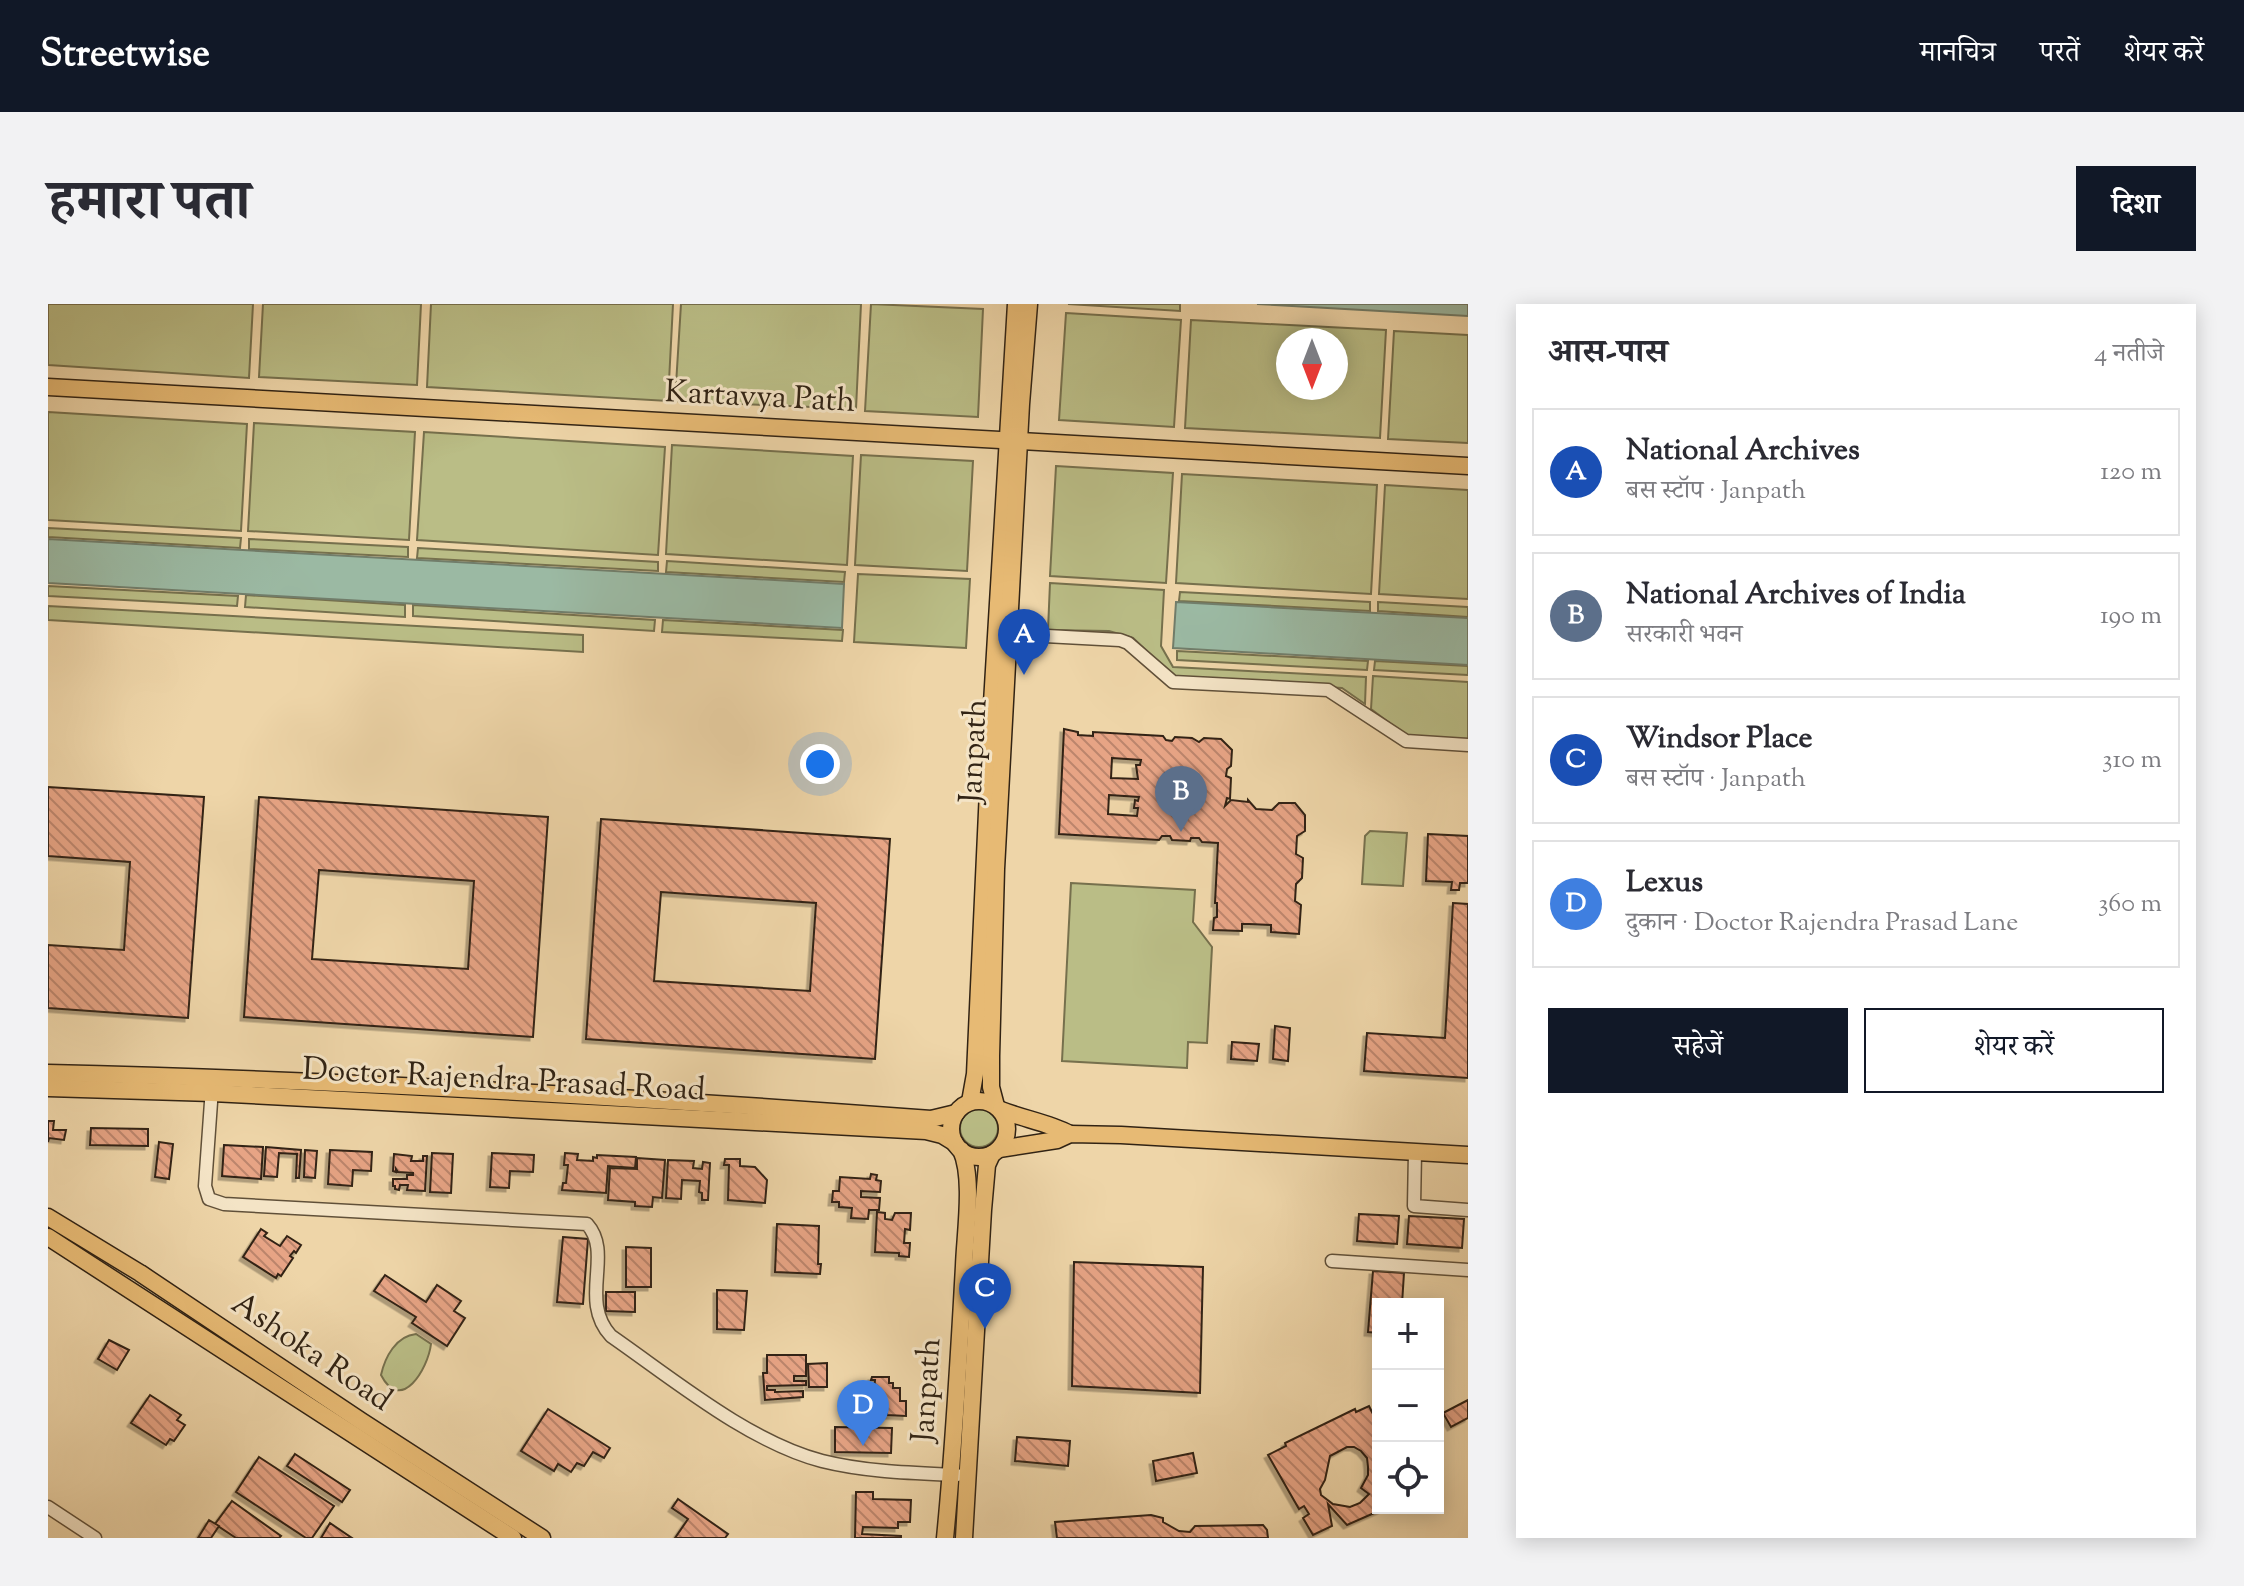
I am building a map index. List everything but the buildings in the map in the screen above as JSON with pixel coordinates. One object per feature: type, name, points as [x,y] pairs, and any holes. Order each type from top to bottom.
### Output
[{"type":"main road","name":"Janpath","points":[[998,1108],[991,1087],[991,994],[1009,634],[1016,304]]},
{"type":"main road","name":"Janpath","points":[[970,1102],[975,1074],[994,675],[1029,304]]},
{"type":"main road","name":"Kartavya Path","points":[[48,387],[1468,466]]},
{"type":"main road","name":"Doctor Rajendra Prasad Road","points":[[48,1073],[926,1131],[942,1135],[958,1146]]},
{"type":"main road","name":"Doctor Rajendra Prasad Road","points":[[48,1088],[212,1085],[642,1098],[931,1119],[956,1113]]},
{"type":"main road","points":[[1070,1134],[983,1101],[970,1102],[956,1113],[951,1128],[958,1146],[976,1157],[1057,1140],[1070,1134],[1468,1155]]},
{"type":"main road","points":[[996,1152],[1007,1134],[1008,1125],[998,1108]]},
{"type":"main road","name":"Janpath","points":[[958,1146],[968,1176],[960,1475],[964,1538]]},
{"type":"main road","name":"Janpath","points":[[945,1538],[960,1475],[987,1165],[996,1152]]},
{"type":"main road","name":"Ashoka Road","points":[[48,1217],[140,1273],[542,1538]]},
{"type":"main road","name":"Ashoka Road","points":[[48,1237],[513,1538]]},
{"type":"street","points":[[1009,634],[1120,640],[1128,643],[1173,682],[1328,690],[1406,741],[1468,745]]},
{"type":"street","points":[[212,1085],[205,1186],[209,1199],[224,1204],[587,1224],[598,1250],[596,1300],[597,1316],[602,1326],[611,1336],[726,1415],[774,1442],[821,1461],[870,1470],[960,1475]]},
{"type":"street","points":[[1415,1152],[1414,1206],[1468,1210]]},
{"type":"street","points":[[1332,1261],[1468,1270]]},
{"type":"street","points":[[48,1507],[95,1538]]},
{"type":"green space","points":[[48,304],[253,304],[249,378],[48,365]]},
{"type":"green space","points":[[263,304],[421,304],[417,385],[259,377]]},
{"type":"green space","points":[[431,304],[673,304],[668,401],[427,387]]},
{"type":"green space","points":[[681,304],[861,304],[856,409],[675,401]]},
{"type":"green space","points":[[871,304],[983,309],[978,417],[865,411]]},
{"type":"green space","points":[[1068,304],[1180,304],[1180,311]]},
{"type":"green space","points":[[1066,313],[1181,320],[1174,427],[1059,420]]},
{"type":"green space","points":[[1191,320],[1347,328],[1276,328],[1276,400],[1348,400],[1348,328],[1386,330],[1380,438],[1185,428]]},
{"type":"green space","points":[[1394,331],[1468,335],[1468,443],[1388,439]]},
{"type":"green space","points":[[48,412],[247,424],[241,531],[48,520]]},
{"type":"green space","points":[[254,423],[415,432],[409,540],[248,531]]},
{"type":"green space","points":[[424,432],[665,447],[658,555],[417,540]]},
{"type":"green space","points":[[672,445],[853,456],[847,565],[666,554]]},
{"type":"green space","points":[[861,455],[973,461],[967,571],[855,565]]},
{"type":"green space","points":[[1056,466],[1173,473],[1166,583],[1050,576]]},
{"type":"green space","points":[[1182,474],[1377,485],[1371,594],[1176,583]]},
{"type":"green space","points":[[1385,485],[1468,490],[1468,599],[1379,594]]},
{"type":"green space","points":[[48,528],[241,538],[240,548],[48,537]]},
{"type":"green space","points":[[249,539],[408,547],[408,557],[249,549]]},
{"type":"green space","points":[[418,548],[658,562],[658,571],[417,558]]},
{"type":"green space","points":[[667,561],[845,572],[844,582],[666,572]]},
{"type":"green space","points":[[858,574],[970,579],[966,648],[854,642]]},
{"type":"green space","points":[[1050,583],[1164,590],[1161,646],[1173,667],[1366,677],[1365,704],[1342,688],[1174,677],[1133,638],[1109,631],[1048,630]]},
{"type":"green space","points":[[48,586],[238,596],[237,606],[48,596]]},
{"type":"green space","points":[[1180,592],[1370,602],[1370,611],[1179,601]]},
{"type":"green space","points":[[246,595],[405,605],[405,617],[245,607]]},
{"type":"green space","points":[[1378,602],[1468,607],[1468,617],[1378,611]]},
{"type":"green space","points":[[413,605],[655,620],[654,631],[413,616]]},
{"type":"green space","points":[[48,606],[583,635],[583,652],[48,620]]},
{"type":"green space","points":[[663,620],[843,630],[842,641],[662,632]]},
{"type":"green space","points":[[1177,651],[1368,661],[1367,670],[1177,660]]},
{"type":"green space","points":[[1375,661],[1468,666],[1468,675],[1374,670]]},
{"type":"green space","points":[[1373,676],[1468,682],[1468,739],[1407,736],[1371,709]]},
{"type":"green space","points":[[1370,831],[1407,833],[1403,886],[1362,884],[1365,836]]},
{"type":"green space","points":[[1071,883],[1195,890],[1193,922],[1212,947],[1207,1043],[1188,1042],[1187,1068],[1062,1061]]},
{"type":"green space","points":[[979,1109],[993,1114],[998,1128],[993,1142],[979,1147],[965,1142],[960,1128],[965,1114]]},
{"type":"green space","points":[[416,1334],[431,1344],[429,1354],[412,1384],[397,1390],[389,1386],[381,1375],[383,1368],[397,1343]]},
{"type":"shaded area","points":[[1257,304],[1468,304],[1468,316]]},
{"type":"shaded area","points":[[48,539],[844,584],[842,628],[48,583]]},
{"type":"shaded area","points":[[1176,602],[1468,618],[1468,665],[1173,648]]},
{"type":"place","name":"National Archives","points":[[1024,675]]},
{"type":"place","name":"National Archives of India","points":[[1181,832]]},
{"type":"place","name":"Windsor Place","points":[[985,1329]]},
{"type":"place","name":"Lexus","points":[[863,1446]]}]
